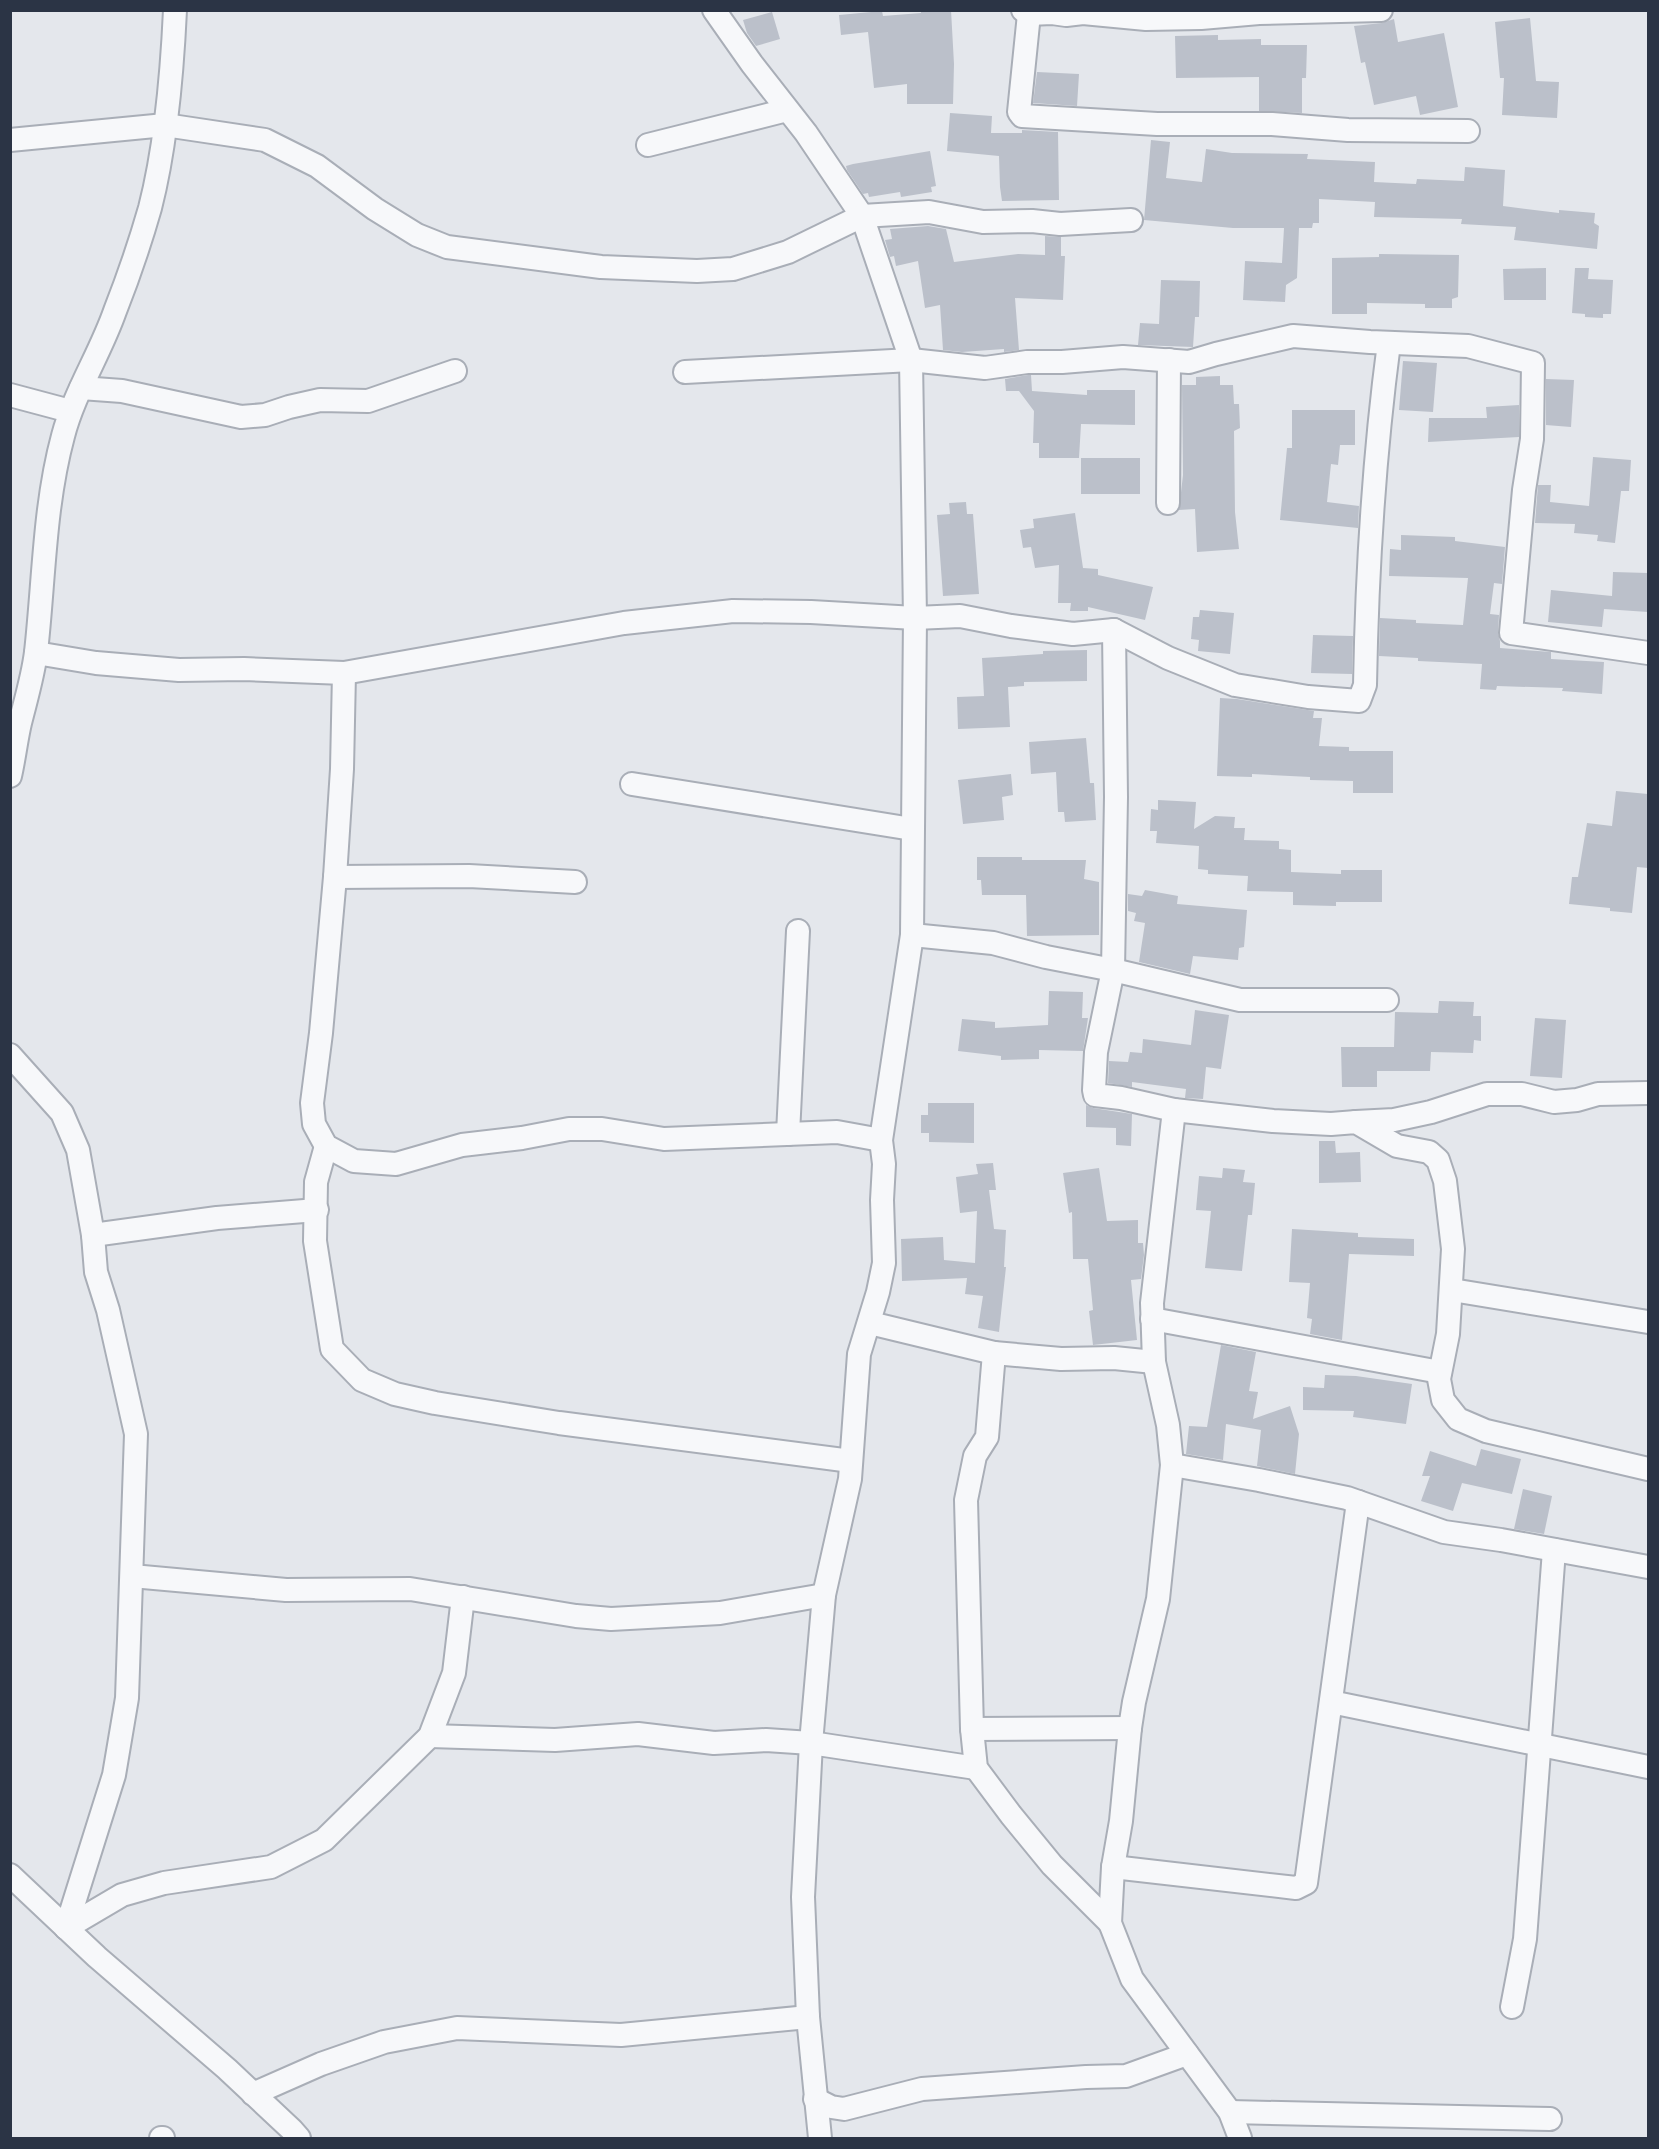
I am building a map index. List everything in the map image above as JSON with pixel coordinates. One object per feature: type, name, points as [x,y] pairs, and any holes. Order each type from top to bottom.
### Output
[{"type":"street","points":[[10,776],[15,723],[28,695],[36,653],[51,496],[62,439],[70,411],[115,313],[150,207],[165,125],[173,58],[175,10]]},
{"type":"street","points":[[714,10],[862,216],[910,360],[915,618],[912,934],[881,1140],[885,1164],[882,1200],[884,1263],[870,1323],[859,1354],[850,1479],[824,1595],[811,1743],[803,1897],[808,2017],[820,2139]]},
{"type":"street","points":[[1381,10],[1259,13],[1155,19],[1083,13],[1066,15],[1026,12],[1019,112],[1023,116],[1157,124],[1272,124],[1348,130],[1468,131]]},
{"type":"street","points":[[648,145],[787,110]]},
{"type":"street","points":[[10,140],[165,125],[265,140],[317,166],[375,209],[417,235],[447,247],[601,267],[697,271],[734,269],[788,252],[862,216],[929,212],[983,222],[1032,221],[1060,224],[1131,220]]},
{"type":"street","points":[[685,372],[910,360],[985,368],[1026,362],[1062,362],[1124,357],[1189,362],[1293,336],[1468,346],[1533,363],[1532,439],[1524,490],[1511,633],[1648,653]]},
{"type":"street","points":[[36,653],[96,663],[179,670],[244,669],[344,673],[624,623],[733,611],[811,612],[915,618],[960,616],[1011,626],[1073,634],[1114,630],[1167,658],[1235,685],[1308,697],[1359,701],[1365,685],[1369,543],[1379,412],[1389,343]]},
{"type":"street","points":[[1168,503],[1169,360]]},
{"type":"street","points":[[81,388],[122,392],[241,417],[265,415],[320,400],[369,401],[455,372]]},
{"type":"street","points":[[10,395],[70,411]]},
{"type":"street","points":[[1114,630],[1116,798],[1113,970],[1096,1052],[1095,1095],[1121,1098],[1174,1110],[1274,1121],[1331,1124],[1394,1120],[1431,1112],[1487,1094],[1522,1094],[1554,1102],[1577,1100],[1598,1094],[1648,1093]]},
{"type":"street","points":[[344,673],[342,769],[335,877],[321,1033],[312,1103],[314,1124],[326,1146],[354,1161],[396,1164],[462,1145],[522,1138],[569,1129],[602,1129],[664,1140],[837,1132],[881,1140]]},
{"type":"street","points":[[632,784],[912,829]]},
{"type":"street","points":[[335,877],[469,876],[575,882]]},
{"type":"street","points":[[788,1134],[798,931]]},
{"type":"street","points":[[912,934],[993,943],[1240,1000],[1387,1000]]},
{"type":"street","points":[[10,1055],[62,1113],[78,1150],[93,1234],[96,1272],[108,1310],[136,1434],[127,1698],[114,1775],[66,1928]]},
{"type":"street","points":[[1110,1923],[1113,1867],[1122,1821],[1130,1728],[1158,1599],[1172,1465],[1168,1425],[1154,1362],[1152,1303],[1174,1110]]},
{"type":"street","points":[[1356,1122],[1397,1146],[1429,1152],[1438,1160],[1445,1181],[1453,1249],[1448,1334],[1439,1379],[1443,1400],[1458,1419],[1486,1431],[1648,1469]]},
{"type":"street","points":[[326,1146],[315,1182],[317,1210],[315,1241],[332,1349],[362,1380],[379,1389],[435,1403],[559,1423],[851,1461]]},
{"type":"street","points":[[93,1234],[217,1218],[317,1210]]},
{"type":"street","points":[[1452,1290],[1648,1322]]},
{"type":"street","points":[[1152,1319],[1440,1372]]},
{"type":"street","points":[[870,1323],[994,1353],[1061,1359],[1114,1358],[1154,1362]]},
{"type":"street","points":[[994,1353],[987,1437],[975,1456],[966,1500],[972,1729],[976,1768],[1052,1865],[1110,1923],[1132,1979],[1230,2112],[1240,2139]]},
{"type":"street","points":[[1172,1465],[1306,1489],[1358,1502],[1444,1532],[1648,1566]]},
{"type":"street","points":[[1113,1867],[1296,1888],[1306,1883],[1358,1502]]},
{"type":"street","points":[[1512,2007],[1525,1939],[1554,1550]]},
{"type":"street","points":[[132,1576],[286,1590],[411,1589],[576,1616],[611,1619],[720,1613],[824,1595]]},
{"type":"street","points":[[66,1928],[122,1895],[164,1883],[271,1867],[324,1840],[430,1736],[454,1673],[463,1597]]},
{"type":"street","points":[[1331,1702],[1648,1767]]},
{"type":"street","points":[[972,1729],[1130,1728]]},
{"type":"street","points":[[430,1736],[555,1740],[638,1734],[714,1743],[766,1740],[811,1743],[976,1768]]},
{"type":"street","points":[[10,1875],[66,1928],[253,2094],[292,2130],[298,2139]]},
{"type":"street","points":[[253,2094],[321,2064],[384,2042],[458,2028],[621,2035],[808,2017]]},
{"type":"street","points":[[816,2099],[831,2107],[844,2109],[922,2089],[1126,2076],[1187,2054]]},
{"type":"street","points":[[1230,2112],[1550,2119]]},
{"type":"building","points":[[921,10],[951,10],[954,64],[953,104],[907,104],[907,84],[874,88],[868,32],[841,35],[839,15],[882,11],[883,16],[921,13]]},
{"type":"building","points":[[772,12],[780,39],[756,46],[747,33],[743,20]]},
{"type":"building","points":[[1530,18],[1536,81],[1559,82],[1557,118],[1502,115],[1504,78],[1500,78],[1495,22]]},
{"type":"building","points":[[1394,19],[1398,42],[1444,33],[1458,107],[1420,115],[1416,96],[1374,105],[1365,62],[1361,63],[1354,26],[1382,23]]},
{"type":"building","points":[[1218,35],[1218,40],[1261,39],[1261,45],[1307,45],[1306,78],[1302,78],[1302,113],[1259,111],[1259,77],[1176,78],[1175,36]]},
{"type":"building","points":[[1037,72],[1079,74],[1077,106],[1033,103]]},
{"type":"building","points":[[950,113],[992,116],[991,133],[1022,133],[1022,130],[1058,132],[1059,200],[1002,201],[999,156],[947,151]]},
{"type":"building","points":[[1151,140],[1170,142],[1166,178],[1202,182],[1206,149],[1232,153],[1308,154],[1307,159],[1375,162],[1374,182],[1416,184],[1417,179],[1464,181],[1465,167],[1505,170],[1503,206],[1559,213],[1559,210],[1595,213],[1594,223],[1599,226],[1597,249],[1514,240],[1516,227],[1461,224],[1462,219],[1374,217],[1375,202],[1319,199],[1319,223],[1313,223],[1312,228],[1299,228],[1297,278],[1286,285],[1285,302],[1243,300],[1245,261],[1282,263],[1284,228],[1233,228],[1144,220]]},
{"type":"building","points":[[930,151],[936,186],[931,187],[932,192],[901,197],[900,192],[869,197],[868,193],[863,194],[846,166],[853,164]]},
{"type":"building","points":[[928,226],[946,229],[954,262],[1018,254],[1045,255],[1045,236],[1061,237],[1061,256],[1065,256],[1063,300],[1015,298],[1019,350],[962,352],[943,350],[940,305],[925,308],[918,261],[896,266],[894,256],[890,257],[885,240],[892,239],[890,229]]},
{"type":"building","points":[[1379,254],[1459,255],[1458,297],[1452,299],[1452,308],[1425,308],[1425,304],[1367,303],[1367,314],[1332,314],[1332,258],[1379,257]]},
{"type":"building","points":[[1546,268],[1546,300],[1504,300],[1503,269]]},
{"type":"building","points":[[1575,268],[1589,268],[1588,279],[1613,280],[1611,314],[1603,314],[1603,318],[1585,317],[1585,314],[1572,313]]},
{"type":"building","points":[[1161,280],[1200,281],[1199,317],[1195,317],[1193,347],[1138,345],[1140,323],[1159,324]]},
{"type":"building","points":[[1403,361],[1437,363],[1433,412],[1399,410]]},
{"type":"building","points":[[1031,375],[1032,391],[1087,395],[1087,390],[1135,390],[1135,425],[1081,424],[1079,458],[1039,458],[1039,443],[1033,443],[1034,411],[1019,391],[1006,391],[1005,379]]},
{"type":"building","points":[[1220,376],[1220,385],[1233,385],[1234,404],[1239,404],[1240,428],[1234,431],[1235,512],[1239,549],[1197,552],[1195,509],[1179,510],[1183,475],[1182,385],[1196,385],[1196,377]]},
{"type":"building","points":[[1546,379],[1574,380],[1571,427],[1546,425]]},
{"type":"building","points":[[1519,405],[1519,437],[1428,442],[1429,418],[1487,418],[1486,407]]},
{"type":"building","points":[[1292,410],[1355,410],[1355,445],[1340,445],[1338,465],[1331,464],[1327,502],[1359,506],[1358,528],[1280,520],[1287,448],[1292,448]]},
{"type":"building","points":[[1593,457],[1631,460],[1629,491],[1621,491],[1615,543],[1597,541],[1598,535],[1574,533],[1575,524],[1535,523],[1538,485],[1551,485],[1550,502],[1589,506]]},
{"type":"building","points":[[1081,458],[1140,458],[1140,494],[1081,494]]},
{"type":"building","points":[[966,502],[967,514],[973,514],[979,594],[943,596],[937,515],[950,514],[949,503]]},
{"type":"building","points":[[1075,513],[1083,568],[1098,569],[1098,575],[1153,587],[1145,620],[1088,607],[1088,611],[1070,611],[1071,603],[1058,603],[1059,565],[1035,568],[1031,547],[1023,548],[1020,530],[1034,528],[1033,519]]},
{"type":"building","points":[[1401,535],[1455,537],[1455,541],[1505,547],[1502,584],[1494,583],[1490,614],[1499,615],[1500,648],[1551,652],[1551,659],[1604,662],[1602,694],[1562,691],[1563,688],[1497,686],[1496,690],[1480,689],[1482,664],[1418,661],[1418,658],[1379,656],[1380,618],[1416,620],[1416,623],[1463,625],[1468,578],[1389,576],[1390,549],[1401,550]]},
{"type":"building","points":[[1613,572],[1648,573],[1648,612],[1604,609],[1602,627],[1548,622],[1551,590],[1612,596]]},
{"type":"building","points":[[1200,610],[1234,613],[1230,654],[1198,651],[1199,640],[1191,639],[1193,617],[1199,617]]},
{"type":"building","points":[[1313,635],[1353,636],[1352,674],[1311,673]]},
{"type":"building","points":[[1087,650],[1087,681],[1024,682],[1024,686],[1008,687],[1010,727],[958,729],[957,697],[984,696],[982,658],[1043,654],[1043,651]]},
{"type":"building","points":[[1220,698],[1314,711],[1313,718],[1322,718],[1319,746],[1349,747],[1349,751],[1393,751],[1393,793],[1353,793],[1353,781],[1310,780],[1310,777],[1252,774],[1252,777],[1217,776]]},
{"type":"building","points":[[1086,738],[1090,783],[1094,783],[1096,820],[1065,822],[1064,812],[1058,812],[1056,772],[1031,774],[1029,742]]},
{"type":"building","points":[[1011,774],[1013,795],[1002,797],[1004,820],[963,824],[958,780]]},
{"type":"building","points":[[1616,791],[1648,794],[1648,868],[1637,867],[1632,913],[1610,911],[1610,908],[1569,904],[1572,877],[1578,877],[1587,823],[1612,826]]},
{"type":"building","points":[[1158,800],[1196,802],[1194,829],[1215,816],[1235,817],[1234,828],[1245,828],[1244,840],[1279,841],[1279,849],[1291,850],[1291,872],[1341,874],[1341,870],[1382,870],[1382,902],[1336,902],[1336,906],[1293,905],[1293,892],[1247,891],[1248,876],[1208,874],[1208,870],[1198,869],[1199,846],[1156,843],[1157,831],[1150,831],[1151,809],[1158,810]]},
{"type":"building","points":[[977,857],[1086,860],[1084,879],[1099,882],[1099,935],[1027,936],[1026,895],[982,895],[981,880],[977,880]]},
{"type":"building","points":[[1145,890],[1178,896],[1177,904],[1247,910],[1244,947],[1239,948],[1238,960],[1193,956],[1190,974],[1139,962],[1145,923],[1134,921],[1136,913],[1128,911],[1128,894],[1142,896]]},
{"type":"building","points":[[1049,991],[1083,992],[1082,1018],[1088,1018],[1083,1051],[1039,1050],[1039,1059],[1001,1060],[1001,1056],[958,1051],[962,1019],[995,1022],[995,1028],[1048,1025]]},
{"type":"building","points":[[1439,1001],[1474,1002],[1473,1016],[1481,1016],[1481,1041],[1474,1040],[1473,1053],[1431,1052],[1430,1071],[1377,1071],[1377,1087],[1342,1087],[1341,1047],[1394,1047],[1395,1012],[1438,1013]]},
{"type":"building","points":[[1195,1010],[1229,1015],[1221,1069],[1206,1067],[1203,1099],[1185,1098],[1186,1089],[1132,1082],[1132,1087],[1108,1083],[1109,1061],[1128,1062],[1130,1052],[1142,1053],[1143,1039],[1191,1045]]},
{"type":"building","points":[[1535,1018],[1566,1020],[1562,1078],[1530,1076]]},
{"type":"building","points":[[928,1103],[974,1103],[974,1143],[929,1142],[929,1133],[921,1133],[921,1115],[928,1115]]},
{"type":"building","points":[[1086,1105],[1132,1114],[1131,1146],[1116,1145],[1116,1128],[1086,1127]]},
{"type":"building","points":[[1319,1141],[1335,1141],[1336,1153],[1360,1152],[1361,1182],[1319,1183]]},
{"type":"building","points":[[993,1163],[996,1190],[989,1190],[994,1229],[1006,1230],[1004,1267],[1006,1267],[999,1332],[978,1328],[983,1296],[965,1294],[967,1278],[902,1281],[901,1239],[943,1237],[944,1260],[975,1263],[977,1211],[960,1213],[956,1177],[978,1174],[976,1164]]},
{"type":"building","points":[[1099,1168],[1107,1221],[1138,1220],[1138,1243],[1143,1243],[1144,1255],[1141,1279],[1131,1280],[1137,1340],[1093,1345],[1089,1311],[1093,1310],[1088,1259],[1073,1259],[1072,1212],[1069,1213],[1063,1173]]},
{"type":"building","points":[[1223,1168],[1245,1170],[1243,1182],[1255,1183],[1252,1215],[1248,1215],[1242,1271],[1205,1268],[1211,1211],[1196,1210],[1199,1176],[1222,1178]]},
{"type":"building","points":[[1292,1229],[1358,1233],[1358,1237],[1414,1239],[1414,1256],[1349,1254],[1342,1340],[1310,1334],[1312,1319],[1307,1318],[1310,1283],[1289,1282]]},
{"type":"building","points":[[1221,1345],[1256,1352],[1249,1391],[1258,1392],[1253,1419],[1290,1406],[1299,1434],[1295,1474],[1257,1466],[1261,1430],[1226,1424],[1223,1460],[1186,1454],[1189,1426],[1207,1427]]},
{"type":"building","points":[[1325,1375],[1356,1376],[1412,1384],[1406,1424],[1353,1417],[1354,1411],[1303,1410],[1303,1387],[1324,1388]]},
{"type":"building","points":[[1481,1449],[1521,1459],[1512,1494],[1462,1483],[1453,1511],[1421,1501],[1430,1476],[1422,1476],[1430,1451],[1476,1466]]},
{"type":"building","points":[[1523,1489],[1552,1496],[1544,1534],[1514,1529]]}]
